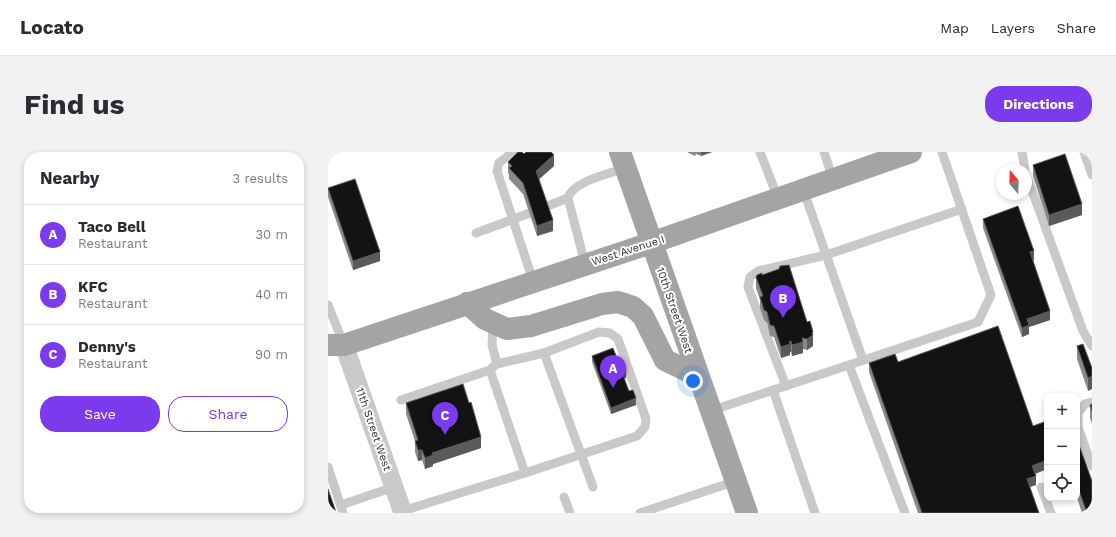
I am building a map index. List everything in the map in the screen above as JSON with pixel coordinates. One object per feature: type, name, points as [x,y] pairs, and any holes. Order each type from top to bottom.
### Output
[{"type":"main road","name":"West Avenue I","points":[[333,349],[533,281],[651,243],[911,152]]},
{"type":"main road","name":"10th Street West","points":[[622,160],[747,513]]},
{"type":"main road","points":[[467,303],[485,319],[507,329],[531,326],[602,304],[618,302],[633,307],[643,316],[665,360],[698,376]]},
{"type":"street","name":"11th Street West","points":[[333,349],[394,487],[402,512]]},
{"type":"lane","points":[[513,152],[503,158],[497,167],[533,281]]},
{"type":"lane","points":[[760,152],[778,198]]},
{"type":"lane","points":[[824,152],[833,179]]},
{"type":"lane","points":[[710,411],[978,322],[991,294],[942,152]]},
{"type":"lane","points":[[1022,152],[1024,164]]},
{"type":"lane","points":[[1084,152],[1092,175]]},
{"type":"lane","points":[[585,264],[568,198],[569,194],[580,185],[622,160]]},
{"type":"lane","points":[[803,190],[863,360]]},
{"type":"lane","points":[[1032,191],[1083,331],[1092,346]]},
{"type":"lane","points":[[545,207],[568,198]]},
{"type":"lane","points":[[786,386],[748,287],[750,276],[758,271],[826,255],[962,208]]},
{"type":"lane","points":[[476,232],[530,213]]},
{"type":"lane","points":[[328,305],[333,349]]},
{"type":"lane","points":[[493,323],[493,367],[525,472]]},
{"type":"lane","points":[[402,400],[493,367],[544,353],[599,332],[610,333],[618,339],[646,419],[645,427],[637,436],[402,512]]},
{"type":"lane","points":[[544,353],[593,487]]},
{"type":"lane","points":[[849,365],[905,513]]},
{"type":"lane","points":[[774,390],[815,513]]},
{"type":"lane","points":[[1092,402],[1085,404],[1078,413],[1078,427],[1092,466]]},
{"type":"lane","points":[[328,467],[342,509],[394,487]]},
{"type":"lane","points":[[640,513],[736,481]]},
{"type":"lane","points":[[1041,487],[1051,513]]},
{"type":"lane","points":[[564,497],[570,513]]},
{"type":"building","points":[[518,152],[522,152],[524,154],[526,152],[551,152],[554,155],[536,171],[553,220],[537,226],[523,183],[509,168],[512,166],[508,162]]},
{"type":"building","points":[[1065,154],[1082,204],[1049,215],[1033,165]]},
{"type":"building","points":[[355,179],[380,252],[353,261],[328,188]]},
{"type":"building","points":[[1018,206],[1034,251],[1030,252],[1050,311],[1027,319],[1029,325],[1022,328],[983,219]]},
{"type":"building","points":[[789,265],[807,322],[810,321],[813,335],[807,339],[802,338],[803,342],[792,345],[791,341],[789,342],[790,344],[781,347],[774,326],[770,325],[767,312],[764,310],[760,297],[763,296],[756,277],[762,273],[762,275],[779,269],[780,266]]},
{"type":"building","points":[[998,326],[1033,426],[1044,422],[1044,461],[1032,466],[1036,476],[1027,479],[1039,513],[922,513],[869,363],[895,354],[898,362]]},
{"type":"building","points":[[1083,344],[1092,368],[1092,376],[1088,378],[1077,346]]},
{"type":"building","points":[[613,348],[618,361],[622,360],[626,371],[622,373],[629,391],[633,390],[636,398],[611,408],[592,356]]},
{"type":"building","points":[[463,384],[469,403],[471,402],[481,437],[432,453],[433,455],[425,458],[422,450],[418,450],[415,441],[418,440],[406,403]]},
{"type":"building","points":[[1080,447],[1092,481],[1092,513],[1087,513],[1080,493]]},
{"type":"building","points":[[328,489],[336,512],[333,513],[328,513]]},
{"type":"place","name":"KFC","points":[[783,318]]},
{"type":"place","name":"Taco Bell","points":[[613,388]]},
{"type":"place","name":"Denny's","points":[[445,435]]}]
